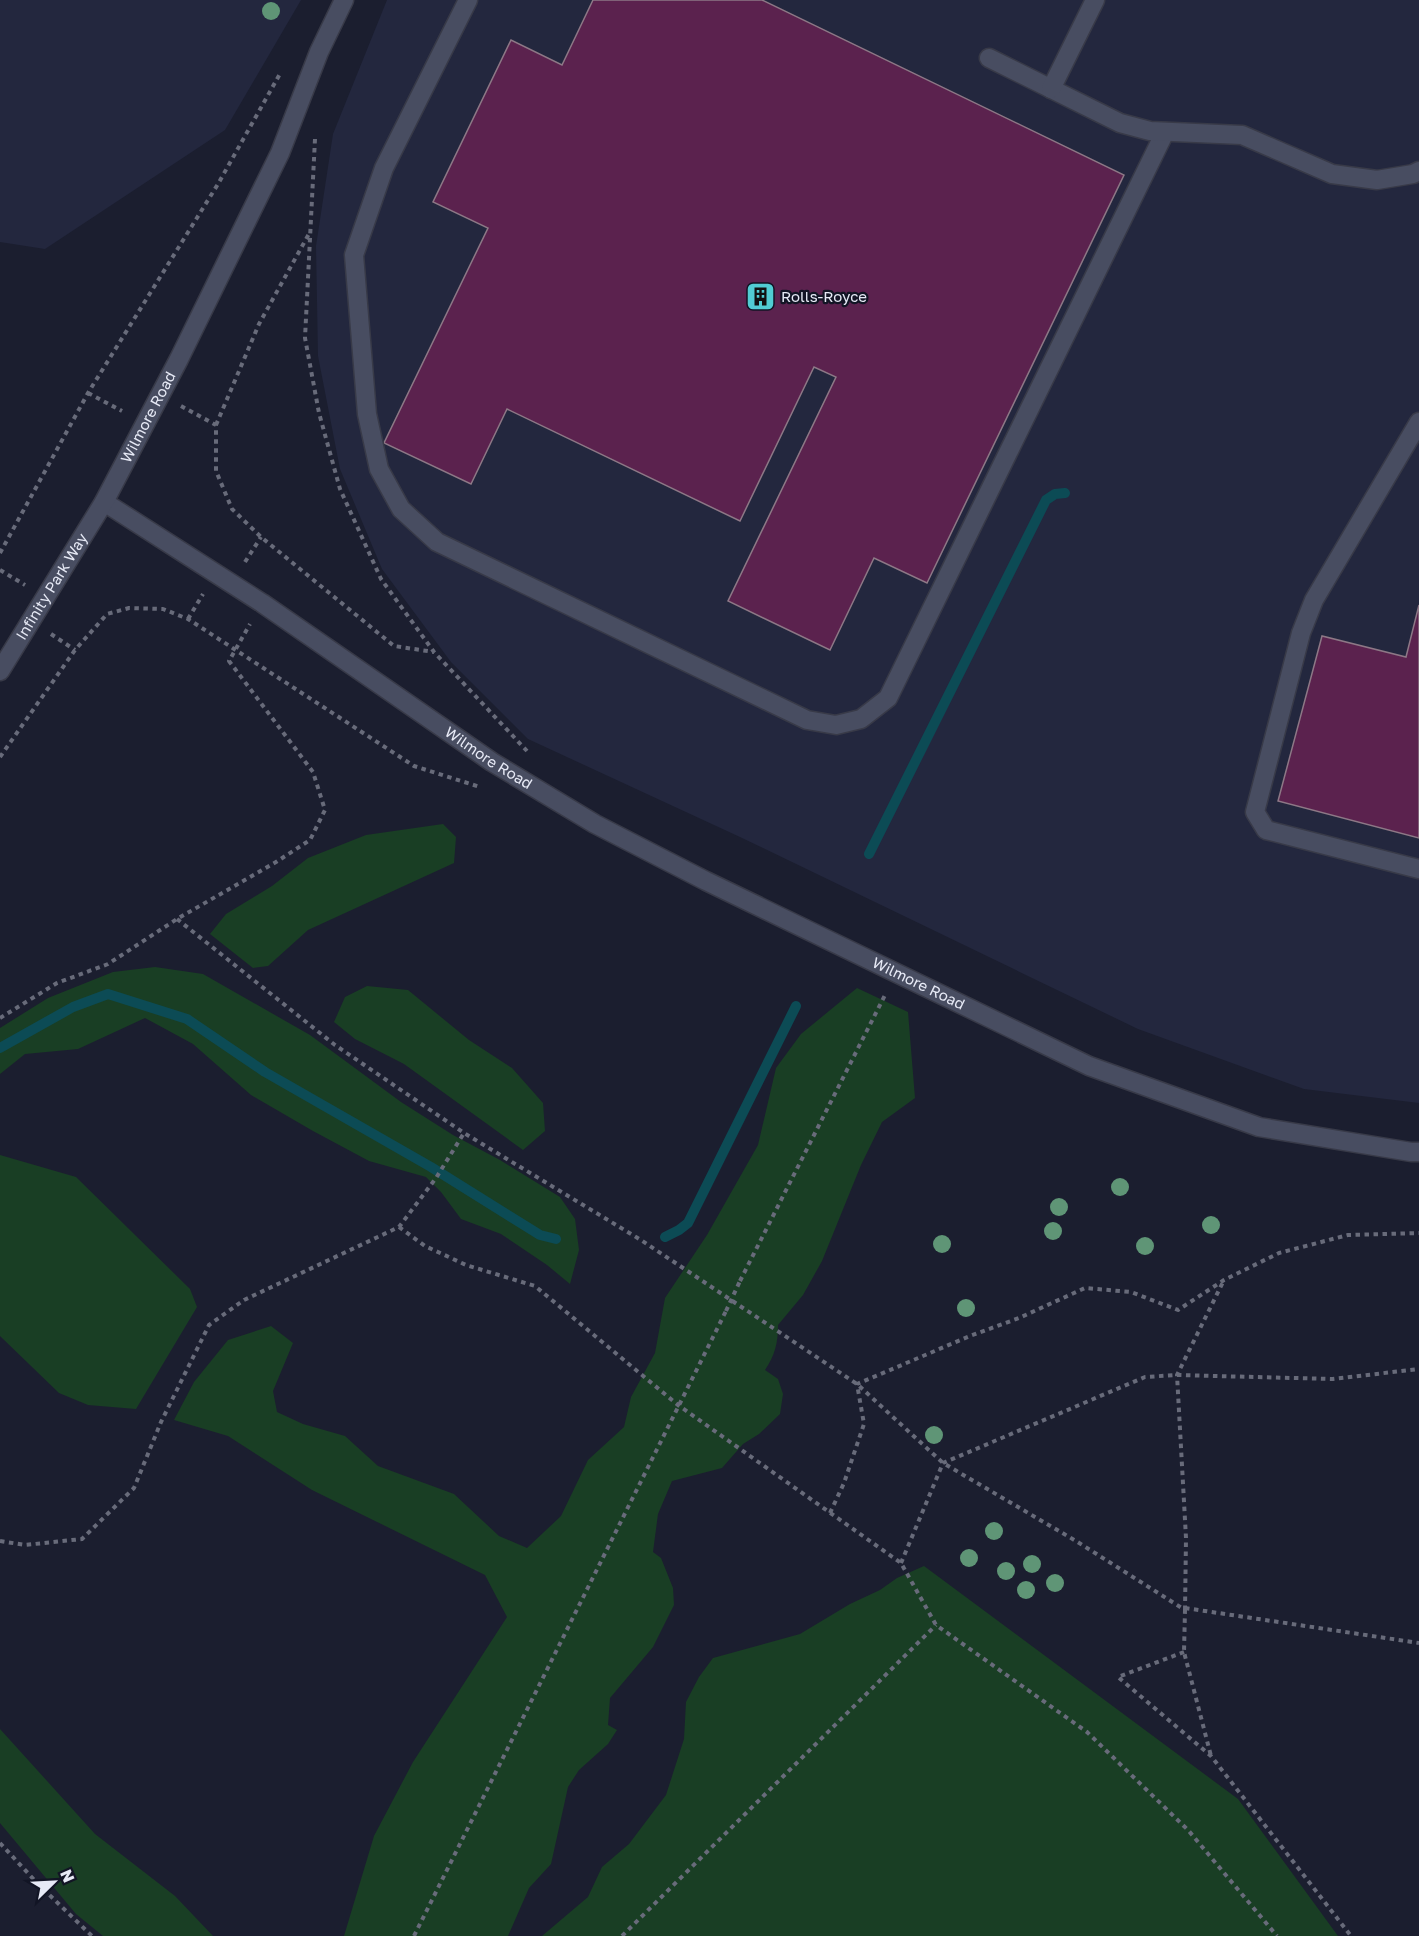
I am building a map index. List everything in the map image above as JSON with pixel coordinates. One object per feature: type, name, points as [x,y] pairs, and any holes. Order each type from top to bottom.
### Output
[{"type":"street","name":"Wilmore Road","points":[[344,0],[319,52],[280,153],[179,359],[104,502],[262,603],[492,762],[595,824],[706,881],[1089,1066],[1259,1127],[1419,1152]]},
{"type":"street","points":[[468,0],[384,168],[354,255],[367,414],[379,469],[401,509],[437,542],[807,720],[836,725],[861,719],[888,698],[1165,132]]},
{"type":"street","points":[[1051,89],[1095,0]]},
{"type":"street","points":[[989,58],[1120,123],[1150,131],[1242,135],[1332,174],[1377,180],[1419,171]]},
{"type":"street","points":[[1419,422],[1314,600],[1301,633],[1255,812],[1266,830],[1419,869]]},
{"type":"street","name":"Infinity Park Way","points":[[0,671],[104,502]]},
{"type":"path","points":[[0,553],[88,393],[218,184],[282,70]]},
{"type":"path","points":[[310,230],[259,324],[216,425],[216,471],[232,509],[261,537],[394,646],[434,652]]},
{"type":"path","points":[[88,393],[133,417],[157,400],[168,399],[216,425]]},
{"type":"path","points":[[0,1018],[57,983],[108,964],[177,919],[310,840],[325,810],[313,772],[229,661],[262,603]]},
{"type":"path","points":[[0,757],[75,650],[107,614],[129,608],[163,609],[188,619],[414,766],[482,788]]},
{"type":"path","points":[[177,919],[335,1045],[464,1132],[641,1240],[857,1384],[943,1463],[1076,1541],[1185,1609],[1419,1643]]},
{"type":"path","points":[[414,1936],[896,972]]},
{"type":"path","points":[[0,1541],[25,1545],[81,1539],[134,1488],[161,1422],[208,1325],[244,1300],[399,1227],[436,1178],[464,1132]]},
{"type":"path","points":[[399,1227],[425,1246],[466,1265],[535,1287],[678,1406],[901,1563],[936,1625],[1087,1732],[1188,1830],[1277,1936]]},
{"type":"path","points":[[857,1384],[970,1336],[1019,1318],[1085,1288],[1131,1292],[1178,1310],[1224,1280],[1279,1253],[1348,1235],[1419,1233]]},
{"type":"path","points":[[1211,1756],[1184,1652],[1186,1538],[1177,1376],[1224,1280]]},
{"type":"path","points":[[901,1563],[943,1463],[1145,1377],[1333,1379],[1419,1369]]},
{"type":"path","points":[[830,1513],[844,1483],[864,1424],[857,1384]]},
{"type":"path","points":[[622,1936],[936,1625]]},
{"type":"path","points":[[1184,1652],[1118,1677],[1211,1756],[1352,1936]]},
{"type":"path","points":[[0,1843],[38,1884],[92,1936]]},
{"type":"shaded area","points":[[0,0],[301,0],[225,130],[45,249],[0,242]]},
{"type":"shaded area","name":"Rolls-Royce","points":[[387,0],[1419,0],[1419,1103],[1304,1089],[1138,1029],[740,837],[528,739],[451,662],[382,569],[340,469],[318,356],[316,246],[333,134]]},
{"type":"green space","points":[[443,824],[456,837],[454,863],[308,930],[268,966],[253,968],[210,934],[226,914],[272,886],[308,858],[366,835]]},
{"type":"green space","points":[[155,967],[203,974],[310,1035],[401,1102],[560,1197],[575,1219],[579,1250],[570,1284],[547,1265],[501,1234],[461,1219],[441,1192],[426,1177],[369,1161],[313,1131],[251,1095],[193,1044],[145,1018],[78,1049],[25,1054],[0,1074],[0,1028],[48,998],[113,972]]},
{"type":"green space","points":[[367,986],[408,990],[469,1040],[512,1068],[543,1103],[545,1131],[523,1150],[404,1064],[355,1039],[334,1022],[345,997]]},
{"type":"green space","points":[[857,988],[908,1012],[915,1098],[882,1122],[861,1165],[822,1261],[803,1295],[778,1325],[775,1349],[765,1370],[778,1379],[783,1394],[780,1414],[759,1434],[743,1444],[722,1468],[672,1481],[658,1514],[653,1552],[661,1558],[673,1588],[674,1605],[653,1647],[610,1698],[608,1725],[617,1730],[608,1744],[579,1770],[568,1787],[551,1864],[529,1888],[508,1936],[344,1936],[374,1836],[413,1762],[507,1617],[485,1575],[312,1490],[228,1436],[174,1420],[194,1382],[228,1340],[271,1326],[293,1343],[273,1391],[277,1412],[303,1424],[345,1436],[378,1466],[454,1494],[499,1536],[527,1548],[561,1516],[588,1460],[624,1427],[631,1397],[655,1353],[665,1298],[707,1235],[758,1145],[776,1068],[801,1034]]},
{"type":"green space","points":[[0,1155],[76,1177],[190,1289],[197,1307],[136,1409],[88,1405],[59,1393],[0,1336]]},
{"type":"green space","points":[[924,1566],[1238,1799],[1338,1936],[542,1936],[588,1897],[602,1867],[629,1844],[666,1795],[684,1739],[686,1702],[699,1677],[713,1658],[800,1634],[850,1604],[880,1590],[897,1578]]},
{"type":"green space","points":[[0,1729],[95,1834],[175,1896],[213,1936],[103,1936],[76,1914],[0,1823]]},
{"type":"building","name":"Rolls-Royce","points":[[593,0],[762,0],[1124,175],[927,583],[874,558],[830,650],[728,601],[836,377],[814,367],[740,521],[507,409],[471,484],[384,443],[488,228],[433,202],[511,40],[562,65]]},
{"type":"building","points":[[1419,605],[1419,838],[1278,801],[1322,636],[1406,657]]},
{"type":"waterway","points":[[869,854],[1046,500],[1055,494],[1065,493]]},
{"type":"waterway","points":[[0,1048],[73,1007],[108,994],[187,1019],[265,1072],[431,1167],[540,1235],[556,1239]]},
{"type":"waterway","points":[[665,1237],[688,1223],[796,1006]]},
{"type":"place","name":"Rolls-Royce","points":[[760,297]]}]
